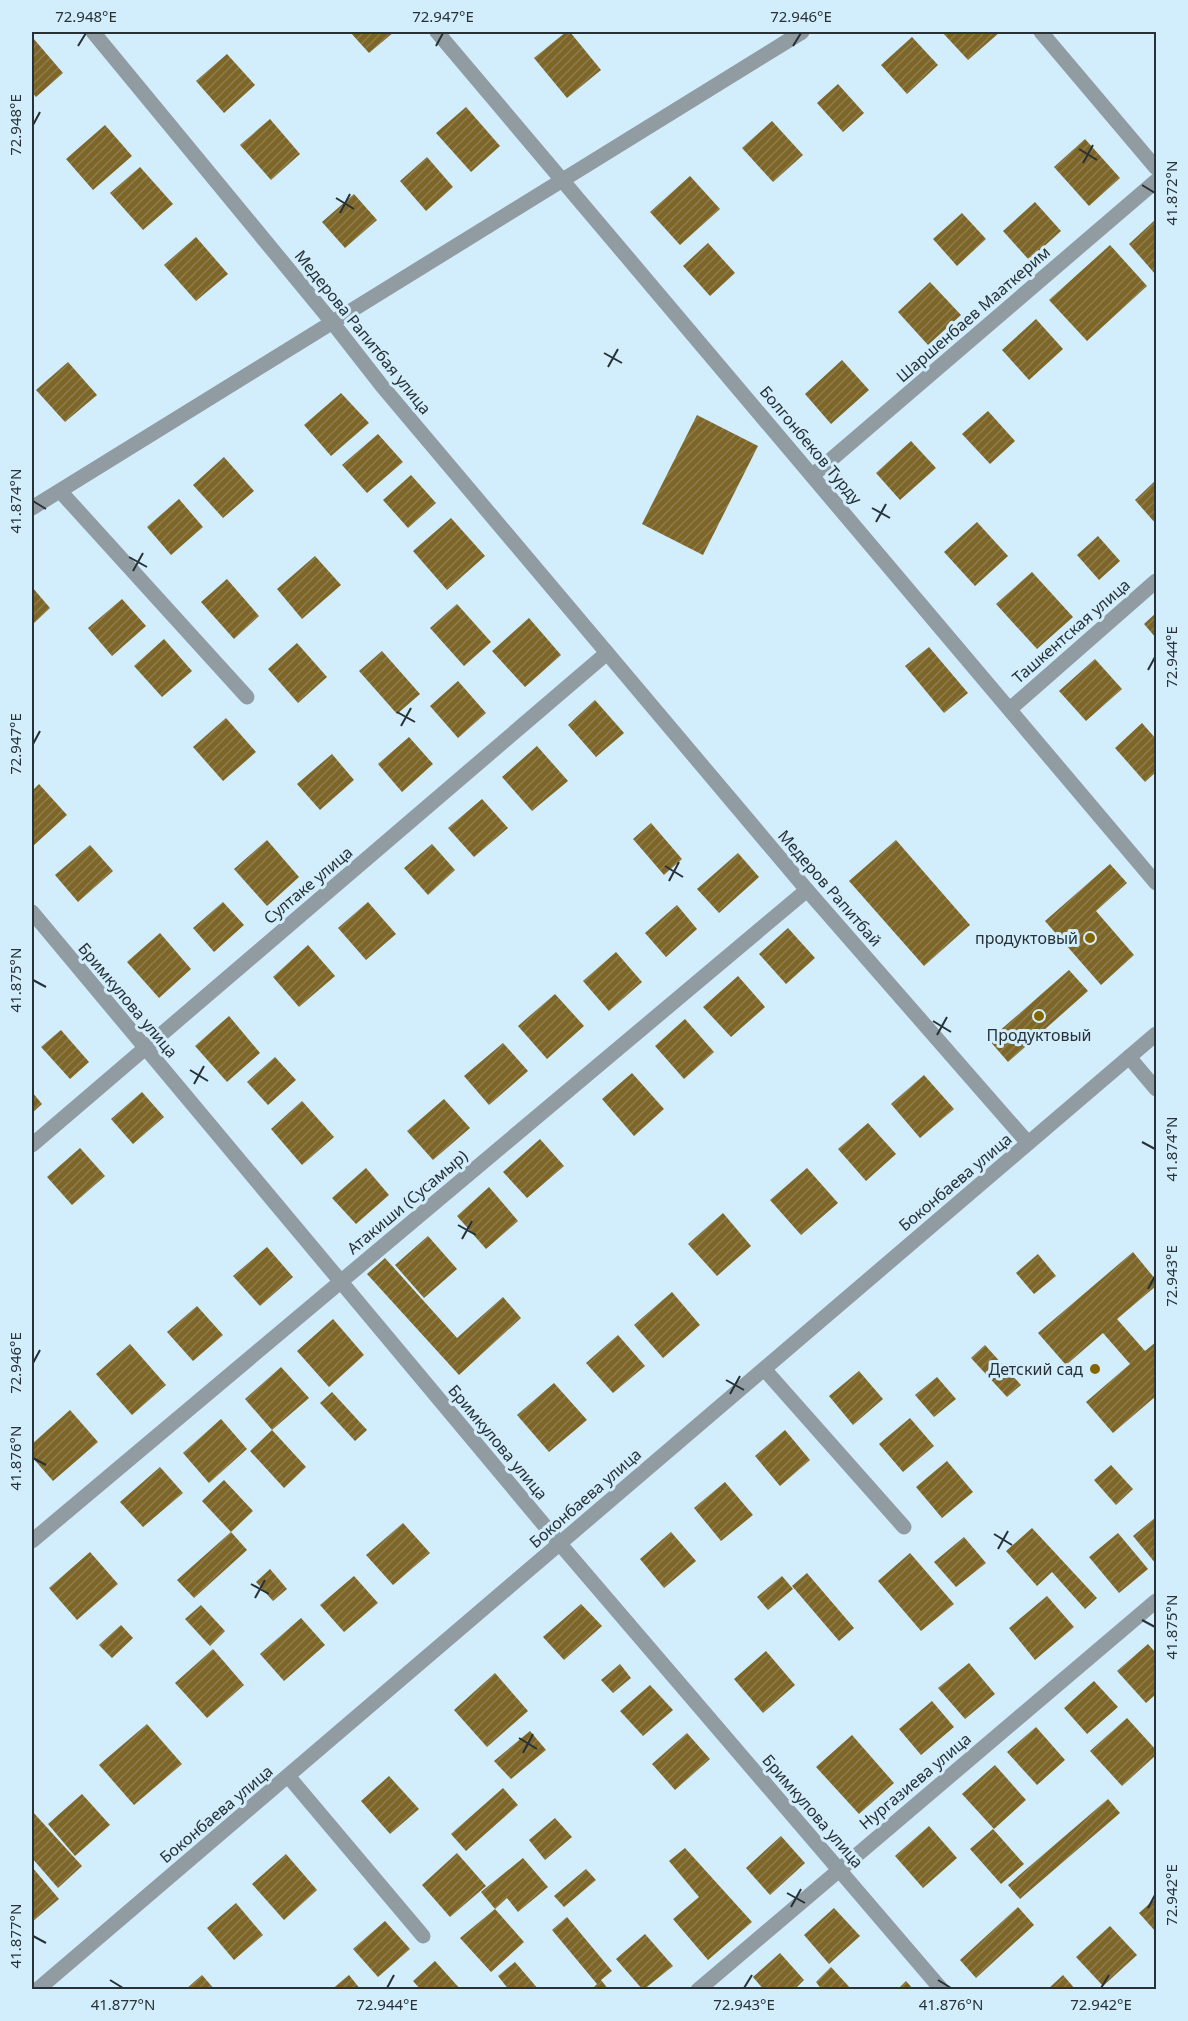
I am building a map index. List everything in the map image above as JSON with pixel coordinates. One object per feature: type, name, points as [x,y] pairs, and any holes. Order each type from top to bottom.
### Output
[{"type":"street","name":"Медерова Рапитбая улица","points":[[93,32],[333,321],[382,386],[607,653]]},
{"type":"street","name":"Болгонбеков Турду","points":[[436,32],[563,179],[1156,883]]},
{"type":"street","points":[[32,508],[802,32]]},
{"type":"street","points":[[1041,32],[1156,168]]},
{"type":"street","name":"Шаршенбаев Мааткерим","points":[[813,475],[1156,180]]},
{"type":"street","points":[[60,491],[247,697]]},
{"type":"street","name":"Ташкентская улица","points":[[1010,709],[1156,581]]},
{"type":"street","name":"Медеров Рапитбай","points":[[607,653],[807,890],[1029,1143]]},
{"type":"street","name":"Султаке улица","points":[[32,1145],[607,653]]},
{"type":"street","name":"Атакиши (Сусамыр)","points":[[32,1541],[807,890]]},
{"type":"street","name":"Бримкулова улица","points":[[32,912],[560,1544],[942,1989]]},
{"type":"street","name":"Боконбаева улица","points":[[38,1989],[1156,1034]]},
{"type":"street","points":[[1129,1057],[1156,1089]]},
{"type":"street","points":[[764,1369],[904,1527]]},
{"type":"street","name":"Нургазиева улица","points":[[698,1989],[1156,1601]]},
{"type":"street","points":[[288,1776],[423,1936]]},
{"type":"building","points":[[350,32],[394,32],[369,53]]},
{"type":"building","points":[[566,32],[570,32],[601,70],[567,98],[534,58]]},
{"type":"building","points":[[942,32],[1000,32],[968,60]]},
{"type":"building","points":[[912,37],[938,65],[907,94],[881,65]]},
{"type":"building","points":[[33,38],[63,73],[36,97],[32,92]]},
{"type":"building","points":[[227,54],[255,85],[224,113],[196,81]]},
{"type":"building","points":[[838,84],[864,113],[843,132],[817,103]]},
{"type":"building","points":[[466,107],[500,146],[471,172],[436,133]]},
{"type":"building","points":[[270,119],[300,154],[271,180],[240,145]]},
{"type":"building","points":[[772,121],[803,155],[773,182],[742,148]]},
{"type":"building","points":[[105,125],[132,156],[93,190],[66,159]]},
{"type":"building","points":[[1085,139],[1120,178],[1089,206],[1054,167]]},
{"type":"building","points":[[427,157],[453,187],[426,211],[400,181]]},
{"type":"building","points":[[140,167],[173,204],[143,230],[110,193]]},
{"type":"building","points":[[690,176],[720,209],[680,245],[650,212]]},
{"type":"building","points":[[354,194],[377,220],[345,248],[322,222]]},
{"type":"building","points":[[1035,202],[1061,231],[1029,260],[1003,231]]},
{"type":"building","points":[[962,213],[986,239],[957,266],[933,239]]},
{"type":"building","points":[[1156,219],[1156,275],[1129,244]]},
{"type":"building","points":[[196,237],[228,274],[196,301],[164,265]]},
{"type":"building","points":[[708,243],[735,273],[710,296],[683,266]]},
{"type":"building","points":[[1110,245],[1147,286],[1087,341],[1049,300]]},
{"type":"building","points":[[930,282],[961,315],[928,345],[898,312]]},
{"type":"building","points":[[1036,319],[1063,349],[1029,380],[1002,350]]},
{"type":"building","points":[[842,360],[869,390],[831,424],[805,394]]},
{"type":"building","points":[[68,362],[97,395],[65,422],[36,390]]},
{"type":"building","points":[[341,393],[369,423],[331,456],[304,425]]},
{"type":"building","points":[[988,411],[1015,441],[990,464],[962,434]]},
{"type":"building","points":[[697,415],[758,446],[703,555],[642,524]]},
{"type":"building","points":[[378,434],[403,462],[367,493],[342,465]]},
{"type":"building","points":[[911,441],[936,468],[900,500],[876,473]]},
{"type":"building","points":[[224,457],[254,491],[223,518],[193,485]]},
{"type":"building","points":[[411,475],[436,503],[408,528],[383,500]]},
{"type":"building","points":[[1156,480],[1156,524],[1135,500]]},
{"type":"building","points":[[179,499],[203,527],[171,555],[147,527]]},
{"type":"building","points":[[451,518],[485,556],[447,590],[413,551]]},
{"type":"building","points":[[977,522],[1008,556],[975,586],[944,552]]},
{"type":"building","points":[[1098,536],[1120,561],[1099,580],[1077,555]]},
{"type":"building","points":[[315,556],[341,585],[302,619],[277,589]]},
{"type":"building","points":[[1032,572],[1073,617],[1037,649],[996,604]]},
{"type":"building","points":[[227,579],[259,616],[234,639],[201,602]]},
{"type":"building","points":[[32,587],[50,608],[32,625]]},
{"type":"building","points":[[122,599],[146,626],[112,656],[88,628]]},
{"type":"building","points":[[457,604],[491,642],[464,666],[430,628]]},
{"type":"building","points":[[1156,613],[1156,638],[1144,624]]},
{"type":"building","points":[[529,618],[561,655],[525,687],[492,651]]},
{"type":"building","points":[[164,639],[192,671],[162,697],[134,666]]},
{"type":"building","points":[[297,643],[327,677],[298,703],[268,669]]},
{"type":"building","points":[[929,647],[968,693],[944,713],[905,666]]},
{"type":"building","points":[[382,651],[420,694],[397,714],[359,671]]},
{"type":"building","points":[[1095,659],[1122,689],[1086,721],[1059,691]]},
{"type":"building","points":[[458,681],[486,713],[458,738],[430,706]]},
{"type":"building","points":[[595,700],[624,733],[596,757],[568,725]]},
{"type":"building","points":[[226,718],[256,752],[223,781],[193,747]]},
{"type":"building","points":[[1142,723],[1156,739],[1156,772],[1145,782],[1115,748]]},
{"type":"building","points":[[409,737],[433,764],[402,792],[378,764]]},
{"type":"building","points":[[537,746],[568,781],[532,811],[502,777]]},
{"type":"building","points":[[332,754],[354,780],[320,810],[297,784]]},
{"type":"building","points":[[39,784],[67,815],[33,846],[32,791]]},
{"type":"building","points":[[482,799],[508,828],[474,857],[448,828]]},
{"type":"building","points":[[651,823],[682,859],[664,875],[633,839]]},
{"type":"building","points":[[267,840],[299,877],[267,906],[234,869]]},
{"type":"building","points":[[896,840],[970,925],[924,966],[849,881]]},
{"type":"building","points":[[432,844],[455,870],[428,895],[404,868]]},
{"type":"building","points":[[90,845],[113,871],[78,902],[55,875]]},
{"type":"building","points":[[738,853],[759,877],[719,913],[697,889]]},
{"type":"building","name":"продуктовый","points":[[1110,864],[1127,883],[1096,911],[1134,955],[1101,985],[1045,921]]},
{"type":"building","points":[[223,902],[244,925],[214,952],[193,928]]},
{"type":"building","points":[[368,902],[396,934],[366,960],[338,928]]},
{"type":"building","points":[[677,905],[697,929],[666,957],[645,933]]},
{"type":"building","points":[[788,928],[815,958],[786,984],[759,954]]},
{"type":"building","points":[[160,933],[191,969],[159,998],[127,962]]},
{"type":"building","points":[[308,945],[335,976],[299,1007],[273,977]]},
{"type":"building","points":[[616,952],[642,982],[609,1011],[583,981]]},
{"type":"building","name":"Продуктовый","points":[[1069,970],[1088,991],[1008,1062],[989,1040]]},
{"type":"building","points":[[738,976],[765,1007],[731,1037],[703,1007]]},
{"type":"building","points":[[555,994],[584,1026],[547,1059],[518,1026]]},
{"type":"building","points":[[229,1016],[260,1053],[227,1082],[195,1046]]},
{"type":"building","points":[[685,1019],[714,1052],[684,1079],[655,1046]]},
{"type":"building","points":[[61,1030],[89,1062],[70,1079],[41,1047]]},
{"type":"building","points":[[503,1043],[528,1071],[489,1105],[464,1076]]},
{"type":"building","points":[[275,1057],[296,1080],[268,1105],[247,1082]]},
{"type":"building","points":[[632,1073],[664,1109],[634,1136],[602,1099]]},
{"type":"building","points":[[924,1075],[954,1109],[920,1138],[891,1104]]},
{"type":"building","points":[[32,1092],[42,1104],[32,1113]]},
{"type":"building","points":[[142,1092],[164,1117],[133,1144],[111,1119]]},
{"type":"building","points":[[444,1099],[470,1128],[433,1160],[407,1131]]},
{"type":"building","points":[[302,1101],[334,1137],[302,1165],[271,1129]]},
{"type":"building","points":[[868,1123],[896,1154],[866,1181],[838,1149]]},
{"type":"building","points":[[540,1139],[564,1166],[527,1198],[503,1172]]},
{"type":"building","points":[[80,1148],[105,1176],[72,1205],[47,1177]]},
{"type":"building","points":[[366,1168],[389,1195],[356,1224],[332,1198]]},
{"type":"building","points":[[807,1168],[838,1203],[801,1235],[770,1200]]},
{"type":"building","points":[[489,1187],[518,1221],[486,1249],[457,1216]]},
{"type":"building","points":[[723,1213],[751,1246],[717,1276],[688,1244]]},
{"type":"building","points":[[428,1236],[457,1269],[424,1298],[395,1265]]},
{"type":"building","points":[[267,1247],[293,1277],[260,1306],[233,1276]]},
{"type":"building","points":[[1133,1252],[1156,1280],[1156,1286],[1117,1319],[1145,1351],[1156,1342],[1156,1396],[1113,1433],[1086,1402],[1130,1364],[1103,1333],[1066,1365],[1038,1333]]},
{"type":"building","points":[[1038,1254],[1056,1276],[1034,1294],[1016,1273]]},
{"type":"building","points":[[385,1258],[457,1338],[503,1297],[521,1318],[459,1375],[367,1274]]},
{"type":"building","points":[[672,1292],[700,1325],[663,1358],[634,1325]]},
{"type":"building","points":[[197,1306],[223,1335],[193,1361],[167,1332]]},
{"type":"building","points":[[333,1319],[364,1355],[329,1387],[297,1351]]},
{"type":"building","points":[[618,1335],[645,1366],[613,1393],[586,1363]]},
{"type":"building","points":[[130,1344],[166,1385],[132,1415],[96,1374]]},
{"type":"building","points":[[985,1345],[1021,1385],[1007,1397],[971,1358]]},
{"type":"building","points":[[281,1367],[309,1398],[272,1430],[245,1399]]},
{"type":"building","points":[[859,1371],[883,1399],[853,1425],[829,1396]]},
{"type":"building","points":[[937,1377],[956,1399],[934,1417],[915,1395]]},
{"type":"building","points":[[554,1383],[587,1420],[549,1452],[517,1415]]},
{"type":"building","points":[[332,1392],[367,1430],[355,1441],[320,1403]]},
{"type":"building","points":[[70,1410],[98,1442],[53,1481],[32,1457],[32,1444]]},
{"type":"building","points":[[910,1418],[934,1446],[903,1472],[879,1444]]},
{"type":"building","points":[[221,1419],[247,1449],[209,1483],[183,1453]]},
{"type":"building","points":[[272,1430],[306,1467],[284,1488],[250,1451]]},
{"type":"building","points":[[785,1430],[810,1460],[780,1486],[755,1456]]},
{"type":"building","points":[[947,1461],[973,1492],[942,1518],[916,1487]]},
{"type":"building","points":[[1111,1465],[1133,1489],[1116,1505],[1094,1480]]},
{"type":"building","points":[[160,1467],[183,1493],[143,1527],[120,1502]]},
{"type":"building","points":[[224,1480],[253,1511],[231,1532],[202,1501]]},
{"type":"building","points":[[725,1482],[753,1515],[721,1541],[694,1508]]},
{"type":"building","points":[[1156,1517],[1156,1564],[1133,1536]]},
{"type":"building","points":[[403,1523],[430,1553],[393,1585],[366,1555]]},
{"type":"building","points":[[1032,1528],[1097,1598],[1085,1609],[1052,1572],[1037,1586],[1006,1551]]},
{"type":"building","points":[[231,1532],[247,1550],[194,1598],[177,1580]]},
{"type":"building","points":[[671,1532],[696,1561],[664,1588],[640,1559]]},
{"type":"building","points":[[1118,1533],[1148,1569],[1119,1593],[1089,1557]]},
{"type":"building","points":[[964,1537],[986,1563],[956,1587],[934,1562]]},
{"type":"building","points":[[90,1552],[118,1584],[77,1620],[49,1588]]},
{"type":"building","points":[[910,1553],[954,1604],[921,1631],[878,1581]]},
{"type":"building","points":[[270,1569],[287,1589],[273,1601],[256,1582]]},
{"type":"building","points":[[807,1573],[854,1628],[839,1641],[792,1586]]},
{"type":"building","points":[[354,1576],[378,1603],[344,1632],[320,1605]]},
{"type":"building","points":[[782,1576],[793,1589],[768,1610],[757,1597]]},
{"type":"building","points":[[1047,1596],[1074,1627],[1035,1660],[1009,1628]]},
{"type":"building","points":[[581,1604],[602,1626],[564,1660],[543,1637]]},
{"type":"building","points":[[201,1605],[225,1631],[210,1646],[185,1619]]},
{"type":"building","points":[[301,1618],[325,1645],[284,1681],[260,1654]]},
{"type":"building","points":[[121,1625],[133,1638],[112,1658],[99,1645]]},
{"type":"building","points":[[1148,1644],[1156,1653],[1156,1694],[1146,1703],[1117,1671]]},
{"type":"building","points":[[213,1649],[244,1685],[207,1718],[175,1683]]},
{"type":"building","points":[[766,1651],[795,1685],[763,1713],[734,1679]]},
{"type":"building","points":[[969,1663],[995,1694],[965,1719],[938,1688]]},
{"type":"building","points":[[620,1664],[631,1678],[613,1693],[601,1680]]},
{"type":"building","points":[[495,1673],[528,1711],[487,1747],[454,1710]]},
{"type":"building","points":[[1094,1681],[1118,1707],[1087,1734],[1064,1708]]},
{"type":"building","points":[[650,1685],[673,1710],[643,1736],[620,1711]]},
{"type":"building","points":[[932,1701],[954,1727],[921,1755],[899,1729]]},
{"type":"building","points":[[1127,1718],[1156,1750],[1156,1755],[1122,1786],[1090,1751]]},
{"type":"building","points":[[147,1724],[182,1764],[134,1805],[99,1765]]},
{"type":"building","points":[[1036,1727],[1065,1760],[1037,1785],[1007,1752]]},
{"type":"building","points":[[530,1731],[546,1750],[511,1779],[494,1761]]},
{"type":"building","points":[[687,1733],[710,1759],[675,1790],[652,1764]]},
{"type":"building","points":[[852,1735],[894,1783],[859,1814],[816,1767]]},
{"type":"building","points":[[995,1765],[1026,1800],[994,1829],[962,1794]]},
{"type":"building","points":[[389,1776],[419,1809],[390,1834],[361,1801]]},
{"type":"building","points":[[503,1788],[518,1805],[466,1851],[451,1834]]},
{"type":"building","points":[[82,1794],[110,1825],[75,1856],[48,1824]]},
{"type":"building","points":[[1108,1799],[1120,1813],[1020,1899],[1008,1885]]},
{"type":"building","points":[[32,1811],[82,1866],[58,1888],[32,1858]]},
{"type":"building","points":[[555,1818],[572,1837],[545,1860],[529,1840]]},
{"type":"building","points":[[929,1826],[957,1858],[923,1888],[895,1856]]},
{"type":"building","points":[[993,1829],[1024,1864],[1001,1884],[970,1849]]},
{"type":"building","points":[[781,1836],[805,1863],[770,1895],[746,1868]]},
{"type":"building","points":[[685,1848],[752,1922],[708,1960],[673,1919],[699,1897],[669,1861]]},
{"type":"building","points":[[457,1853],[486,1886],[450,1917],[422,1885]]},
{"type":"building","points":[[286,1854],[317,1890],[284,1920],[252,1884]]},
{"type":"building","points":[[523,1858],[548,1887],[518,1912],[507,1898],[495,1909],[481,1892]]},
{"type":"building","points":[[32,1867],[59,1899],[32,1922]]},
{"type":"building","points":[[586,1869],[596,1880],[564,1907],[554,1896]]},
{"type":"building","points":[[1156,1898],[1156,1932],[1139,1913]]},
{"type":"building","points":[[236,1903],[263,1935],[234,1960],[207,1928]]},
{"type":"building","points":[[1018,1907],[1034,1925],[976,1978],[960,1960]]},
{"type":"building","points":[[834,1908],[860,1936],[829,1964],[804,1935]]},
{"type":"building","points":[[495,1909],[524,1942],[491,1972],[460,1938]]},
{"type":"building","points":[[567,1917],[612,1971],[601,1980],[609,1990],[591,1990],[597,1984],[552,1930]]},
{"type":"building","points":[[385,1921],[410,1949],[378,1977],[353,1949]]},
{"type":"building","points":[[1110,1926],[1137,1955],[1103,1986],[1076,1957]]},
{"type":"building","points":[[645,1934],[673,1966],[643,1990],[616,1959]]},
{"type":"building","points":[[780,1953],[804,1980],[794,1990],[764,1990],[753,1977]]},
{"type":"building","points":[[435,1961],[461,1990],[421,1990],[413,1981]]},
{"type":"building","points":[[515,1962],[539,1990],[509,1990],[498,1976]]},
{"type":"building","points":[[831,1967],[852,1990],[822,1990],[816,1982]]},
{"type":"building","points":[[202,1975],[215,1990],[185,1990]]},
{"type":"building","points":[[349,1975],[361,1990],[331,1990]]},
{"type":"building","points":[[1063,1975],[1076,1990],[1047,1990]]},
{"type":"building","points":[[906,1981],[914,1990],[897,1990]]},
{"type":"place","name":"продуктовый","points":[[1090,938]]},
{"type":"place","name":"Продуктовый","points":[[1039,1016]]},
{"type":"place","name":"Детский сад","points":[[1095,1369]]}]
